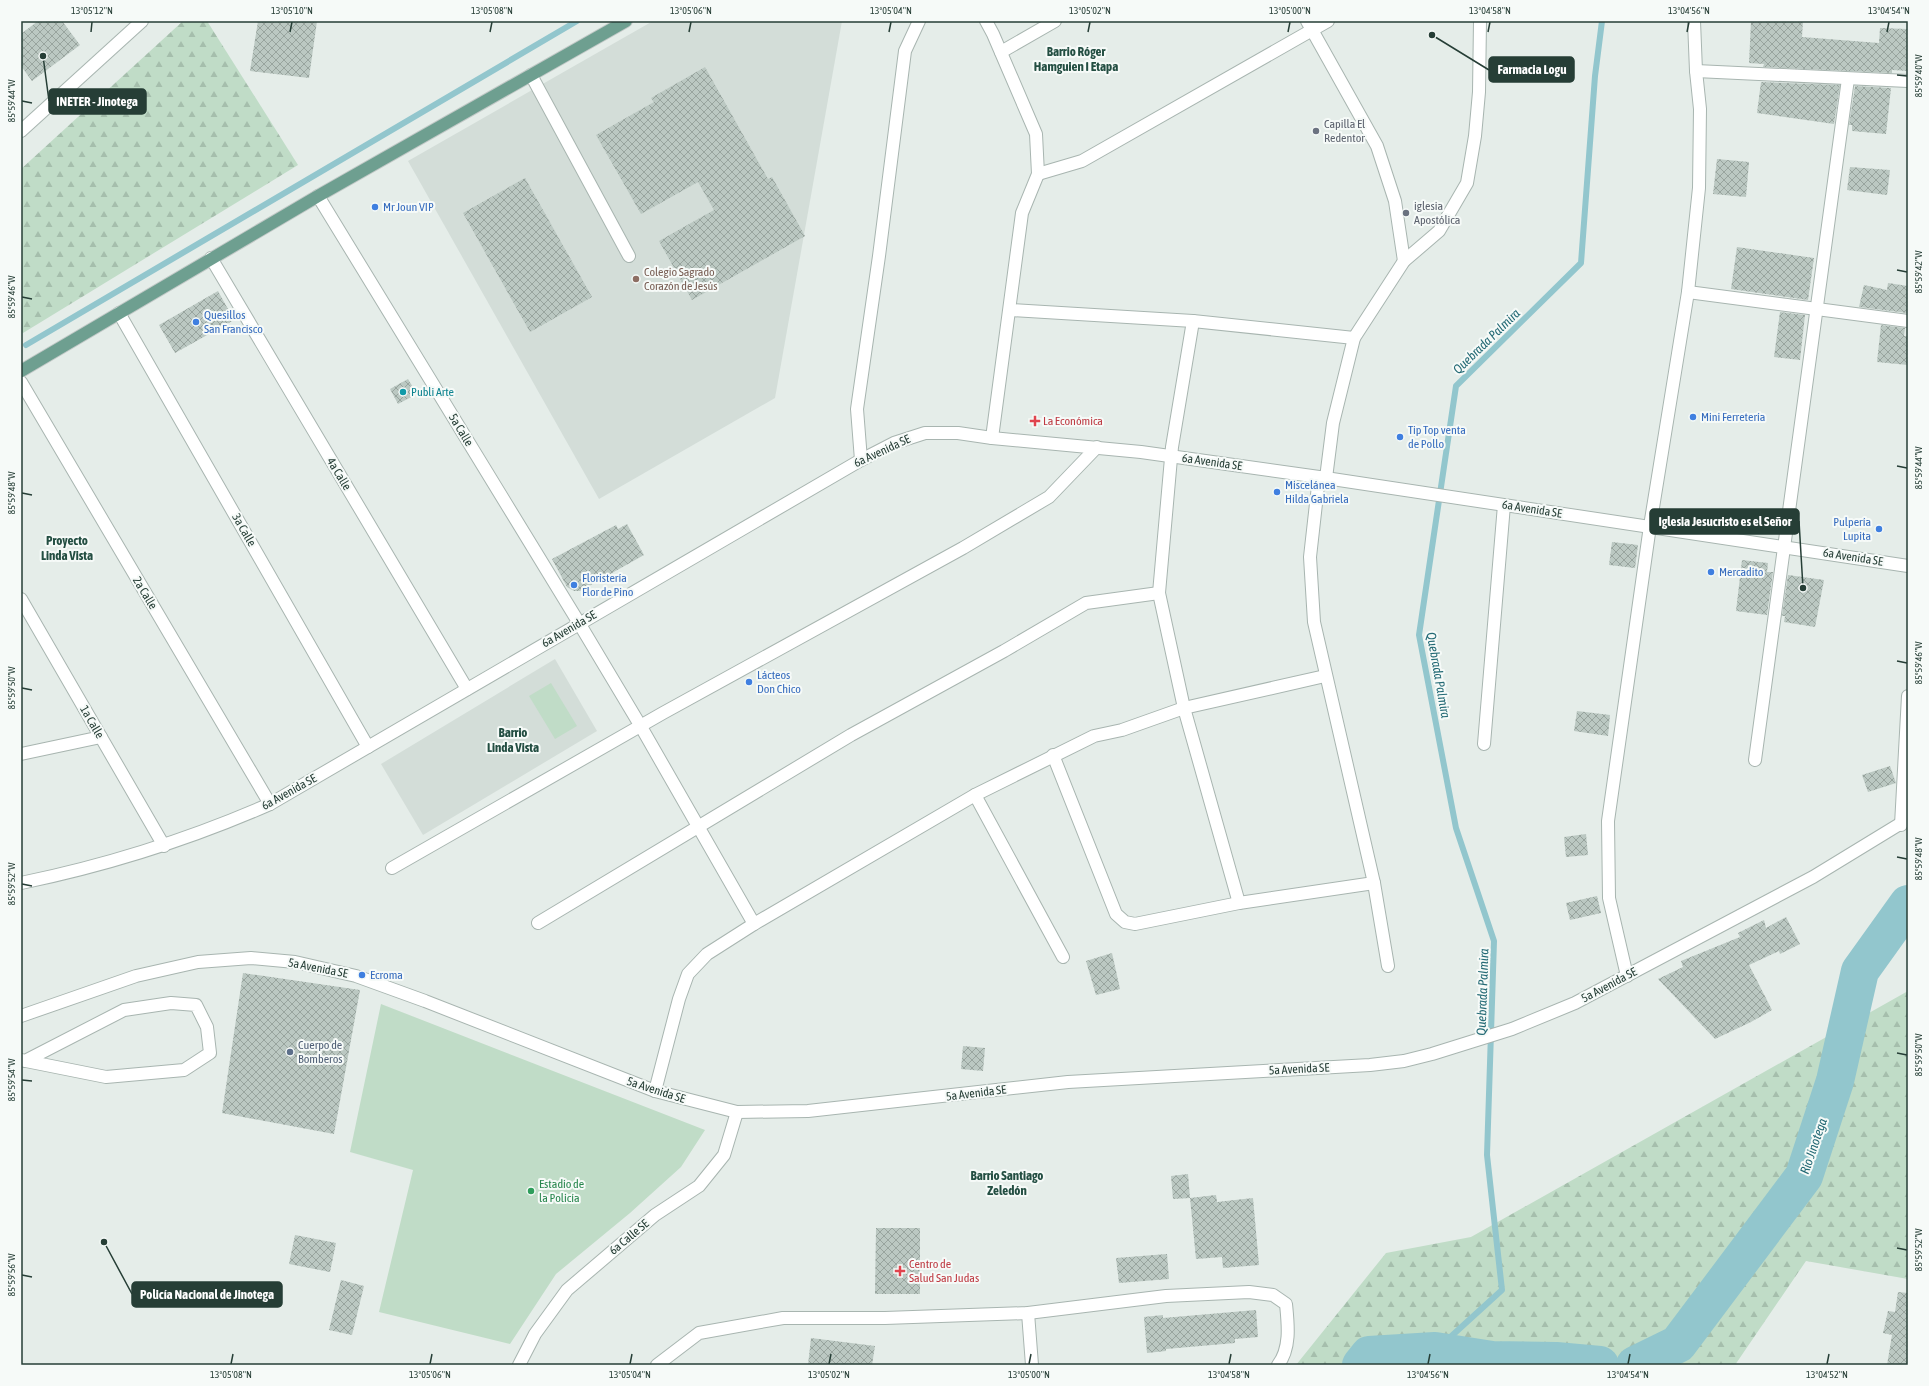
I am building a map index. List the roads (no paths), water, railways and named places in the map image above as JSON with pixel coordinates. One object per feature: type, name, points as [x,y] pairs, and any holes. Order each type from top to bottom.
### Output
[{"type":"main road","points":[[21,371],[318,196],[626,21]]},
{"type":"street","points":[[21,131],[142,21]]},
{"type":"street","points":[[861,460],[857,409],[879,256],[905,51],[919,21]]},
{"type":"street","points":[[986,21],[1036,134],[1038,174],[1022,213],[992,438]]},
{"type":"street","points":[[1001,52],[1055,21]]},
{"type":"street","points":[[1038,174],[1082,161],[1309,25],[1328,21]]},
{"type":"street","points":[[1388,966],[1374,883],[1325,676],[1314,622],[1310,557],[1322,478],[1333,423],[1354,338],[1404,261],[1439,232],[1467,183],[1475,136],[1479,92],[1480,21]]},
{"type":"street","points":[[1627,976],[1609,898],[1608,821],[1650,526],[1688,292],[1699,188],[1700,109],[1696,71],[1694,21]]},
{"type":"street","points":[[1309,25],[1376,146],[1395,201],[1404,261]]},
{"type":"street","points":[[1696,71],[1908,81]]},
{"type":"street","points":[[531,75],[629,256]]},
{"type":"street","points":[[1756,760],[1848,79]]},
{"type":"street","name":"5a Calle","points":[[318,196],[579,623],[640,725],[754,924]]},
{"type":"street","name":"4a Calle","points":[[211,258],[467,689]]},
{"type":"street","points":[[1688,292],[1908,321]]},
{"type":"street","points":[[1010,310],[1193,321],[1354,338]]},
{"type":"street","name":"3a Calle","points":[[119,313],[368,747]]},
{"type":"street","points":[[1193,321],[1171,456],[1158,593],[1184,708],[1239,903]]},
{"type":"street","name":"2a Calle","points":[[21,382],[270,804]]},
{"type":"street","name":"6a Avenida SE","points":[[21,883],[71,872],[164,846],[218,827],[270,804],[861,460],[894,443],[925,433],[958,433],[992,438],[1097,447],[1171,456],[1784,546],[1908,566]]},
{"type":"street","points":[[392,868],[640,725],[963,548],[1049,497],[1097,447]]},
{"type":"street","points":[[1484,744],[1504,505]]},
{"type":"street","points":[[538,923],[698,828],[851,734],[1004,651],[1086,603],[1158,593]]},
{"type":"street","name":"1a Calle","points":[[22,604],[164,846]]},
{"type":"street","points":[[655,1091],[679,999],[688,974],[707,954],[754,924],[975,795],[1094,736],[1122,730],[1184,708],[1325,676]]},
{"type":"street","points":[[1905,822],[1908,696]]},
{"type":"street","points":[[21,754],[101,737]]},
{"type":"street","points":[[1053,755],[1116,914],[1125,922],[1135,924],[1239,903],[1374,883]]},
{"type":"street","points":[[975,795],[1063,957]]},
{"type":"street","name":"5a Avenida SE","points":[[21,1016],[136,976],[198,962],[251,958],[295,962],[356,976],[425,1001],[655,1091],[736,1112],[808,1111],[1068,1082],[1370,1065],[1404,1061],[1501,1032],[1575,1003],[1813,877],[1905,822]]},
{"type":"street","points":[[171,1003],[196,1005],[207,1027],[210,1053],[184,1070],[106,1077],[23,1061],[124,1010],[171,1003]]},
{"type":"street","name":"6a Calle SE","points":[[519,1365],[535,1334],[566,1290],[655,1215],[699,1186],[724,1155],[736,1112]]},
{"type":"street","points":[[657,1365],[699,1333],[783,1318],[885,1318],[1028,1313],[1166,1296],[1249,1292],[1273,1295],[1286,1304],[1289,1330],[1282,1360],[1278,1365]]},
{"type":"street","points":[[1028,1313],[1032,1365]]},
{"type":"waterway","points":[[26,345],[577,21]]},
{"type":"waterway","name":"Quebrada Palmira","points":[[1435,1351],[1502,1290],[1487,1155],[1494,941],[1456,828],[1419,635],[1456,386],[1581,263],[1595,76],[1602,21]]},
{"type":"waterway","name":"Río Jinotega","points":[[1635,1365],[1678,1344],[1804,1176],[1835,1081],[1860,971],[1908,904]]},
{"type":"waterway","name":"Río Jinotega","points":[[1361,1365],[1369,1355],[1435,1351],[1492,1360],[1556,1361],[1600,1365]]},
{"type":"place","name":"Farmacia Logu","points":[[1432,35]]},
{"type":"place","name":"INETER - Jinotega","points":[[43,56]]},
{"type":"place","name":"Capilla El Redentor","points":[[1316,131]]},
{"type":"place","name":"Mr Joun VIP","points":[[375,207]]},
{"type":"place","name":"iglesia Apostólica","points":[[1406,213]]},
{"type":"place","name":"Colegio Sagrado Corazón de Jesús","points":[[636,279]]},
{"type":"place","name":"Quesillos San Francisco","points":[[196,322]]},
{"type":"place","name":"Publi Arte","points":[[403,392]]},
{"type":"place","name":"Mini Ferretería","points":[[1693,417]]},
{"type":"place","name":"La Económica","points":[[1035,421]]},
{"type":"place","name":"Tip Top venta de Pollo","points":[[1400,437]]},
{"type":"place","name":"Miscelánea Hilda Gabriela","points":[[1277,492]]},
{"type":"place","name":"Pulpería Lupita","points":[[1879,529]]},
{"type":"place","name":"Mercadito","points":[[1711,572]]},
{"type":"place","name":"Floristería Flor de Pino","points":[[574,585]]},
{"type":"place","name":"Iglesia Jesucristo es el Señor","points":[[1803,588]]},
{"type":"place","name":"Lácteos Don Chico","points":[[749,682]]},
{"type":"place","name":"Ecroma","points":[[362,975]]},
{"type":"place","name":"Cuerpo de Bomberos","points":[[290,1052]]},
{"type":"place","name":"Estadio de la Policía","points":[[531,1191]]},
{"type":"place","name":"Policía Nacional de Jinotega","points":[[104,1242]]},
{"type":"place","name":"Centro de Salud San Judas","points":[[900,1271]]},
{"type":"district","name":"Barrio Róger Hamguien I Etapa","points":[[1076,58]]},
{"type":"district","name":"Proyecto Linda Vista","points":[[67,548]]},
{"type":"district","name":"Barrio Linda Vista","points":[[513,740]]},
{"type":"district","name":"Barrio Santiago Zeledón","points":[[1007,1182]]}]
